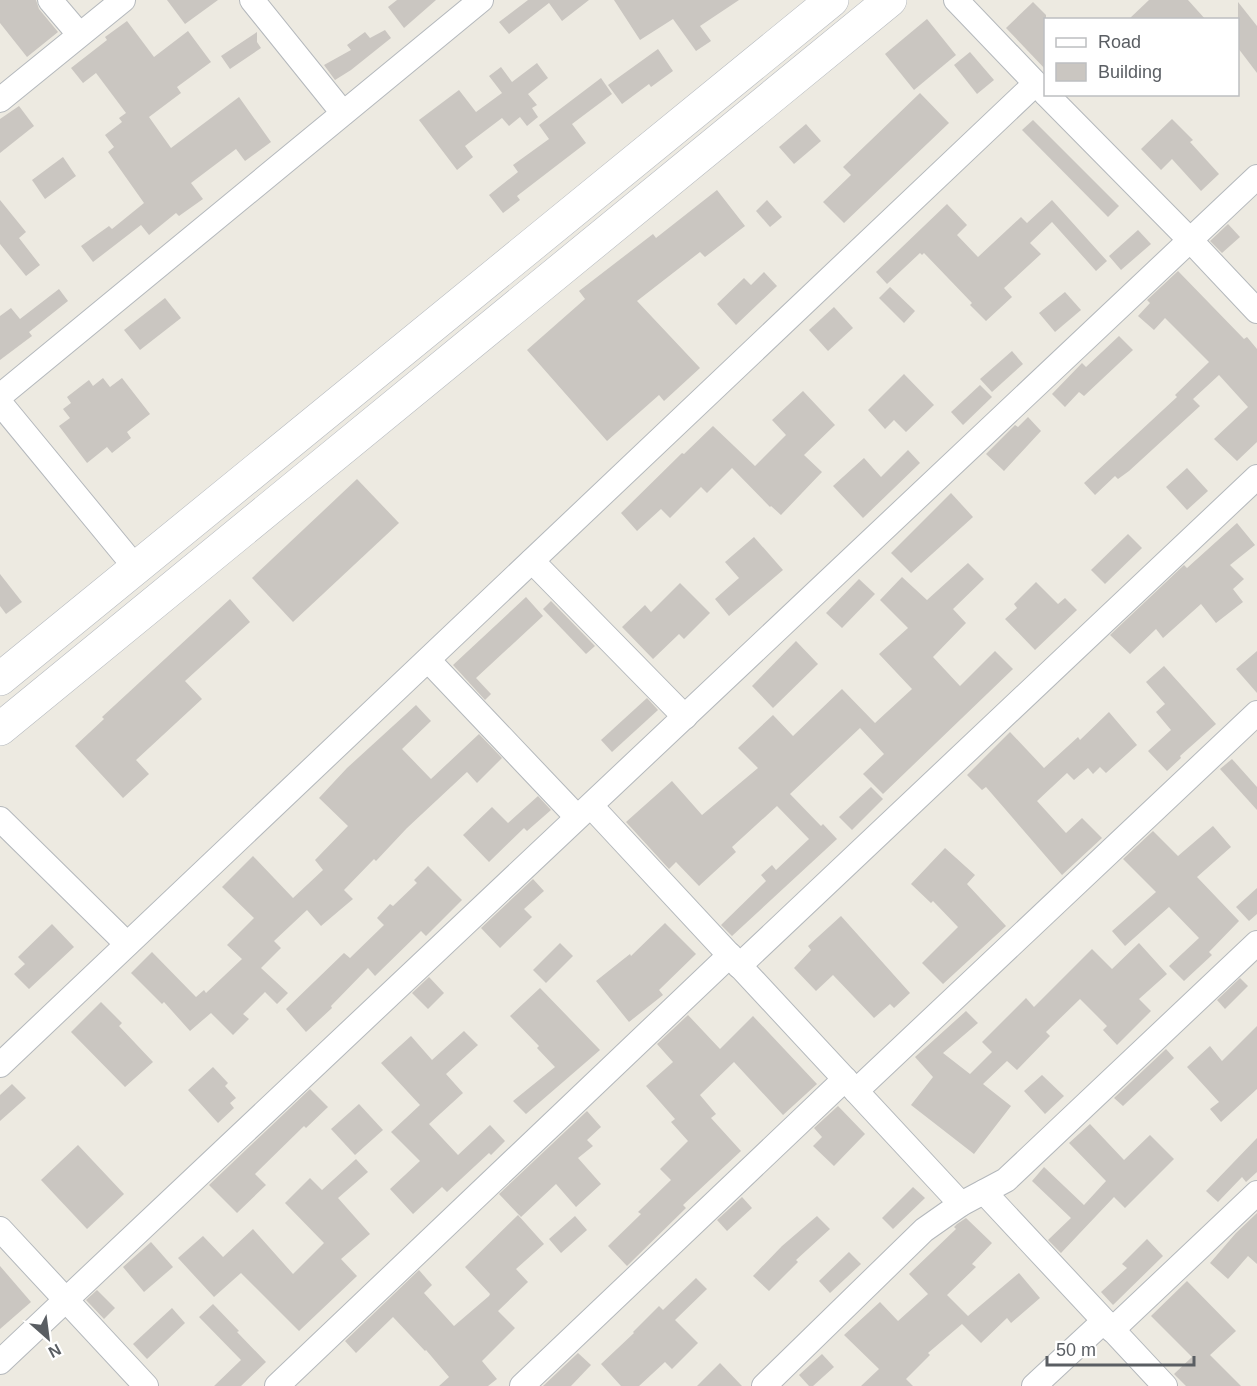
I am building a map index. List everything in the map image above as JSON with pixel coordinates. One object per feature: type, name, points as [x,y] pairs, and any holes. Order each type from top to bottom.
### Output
[{"type":"main road","points":[[0,679],[832,0]]},
{"type":"main road","points":[[0,729],[890,0]]},
{"type":"street","points":[[50,0],[79,34]]},
{"type":"street","points":[[0,100],[123,0]]},
{"type":"street","points":[[252,0],[343,113]]},
{"type":"street","points":[[0,396],[481,0]]},
{"type":"street","points":[[0,1065],[532,561],[1042,91],[956,0]]},
{"type":"street","points":[[1047,96],[1191,240],[1257,311]]},
{"type":"street","points":[[0,1362],[1257,177]]},
{"type":"street","points":[[0,403],[136,568]]},
{"type":"street","points":[[277,1386],[1257,477]]},
{"type":"street","points":[[532,561],[685,717]]},
{"type":"street","points":[[428,660],[734,960],[962,1204]]},
{"type":"street","points":[[522,1386],[1257,713]]},
{"type":"street","points":[[0,819],[127,944]]},
{"type":"street","points":[[764,1386],[924,1230],[962,1204],[1006,1180],[1257,943]]},
{"type":"street","points":[[984,1192],[1166,1386]]},
{"type":"street","points":[[1035,1386],[1108,1326],[1257,1193]]},
{"type":"street","points":[[0,1229],[146,1386]]},
{"type":"building","points":[[0,0],[36,0],[39,9],[58,32],[27,57],[0,23]]},
{"type":"building","points":[[167,0],[218,0],[185,24]]},
{"type":"building","points":[[397,0],[436,0],[404,28],[388,7]]},
{"type":"building","points":[[528,0],[589,0],[562,21],[549,3],[509,34],[499,22]]},
{"type":"building","points":[[614,0],[739,0],[700,26],[711,41],[696,51],[673,19],[640,40]]},
{"type":"building","points":[[1149,0],[1188,0],[1204,18],[1130,18]]},
{"type":"building","points":[[1033,2],[1046,15],[1044,18],[1044,68],[1006,28]]},
{"type":"building","points":[[1238,2],[1257,26],[1257,73],[1239,49]]},
{"type":"building","points":[[927,19],[956,55],[914,90],[885,54]]},
{"type":"building","points":[[127,21],[154,57],[188,31],[211,62],[177,87],[181,93],[149,117],[171,148],[239,97],[271,142],[245,161],[236,149],[191,183],[203,199],[179,216],[176,213],[149,235],[141,225],[93,262],[81,246],[109,226],[112,229],[144,203],[108,152],[114,147],[105,135],[122,122],[119,118],[126,113],[96,73],[83,83],[71,68],[107,40],[105,37]]},
{"type":"building","points":[[385,30],[391,38],[335,80],[324,65],[351,50],[347,45],[365,32],[370,38]]},
{"type":"building","points":[[257,32],[257,42],[261,48],[230,69],[221,56]]},
{"type":"building","points":[[658,49],[673,71],[651,87],[649,84],[622,104],[608,85]]},
{"type":"building","points":[[970,52],[994,80],[977,94],[954,65]]},
{"type":"building","points":[[537,63],[548,78],[528,94],[537,105],[532,108],[538,117],[527,126],[520,117],[509,126],[502,118],[465,146],[473,157],[457,170],[419,120],[459,90],[476,112],[502,93],[489,76],[501,67],[512,82]]},
{"type":"building","points":[[601,78],[612,94],[572,124],[586,143],[517,196],[520,200],[503,213],[489,195],[518,172],[513,165],[549,139],[539,125]]},
{"type":"building","points":[[920,93],[949,123],[844,223],[823,202],[851,175],[843,167]]},
{"type":"building","points":[[19,106],[34,126],[0,153],[0,119]]},
{"type":"building","points":[[1172,119],[1193,140],[1190,142],[1219,174],[1201,191],[1172,159],[1161,170],[1141,149]]},
{"type":"building","points":[[1033,120],[1119,206],[1108,217],[1022,130]]},
{"type":"building","points":[[806,124],[821,141],[794,164],[779,147]]},
{"type":"building","points":[[63,157],[76,176],[45,199],[32,180]]},
{"type":"building","points":[[717,190],[745,226],[705,257],[700,252],[637,301],[700,368],[664,401],[659,395],[607,441],[527,350],[585,299],[579,291],[653,234],[656,238]]},
{"type":"building","points":[[0,200],[26,232],[19,238],[40,265],[26,276],[0,244]]},
{"type":"building","points":[[767,200],[782,217],[770,227],[756,211]]},
{"type":"building","points":[[1052,200],[1107,261],[1096,271],[1052,222],[1030,243],[1041,254],[1004,288],[1012,297],[986,321],[924,253],[922,255],[920,253],[887,284],[876,272],[947,204],[967,225],[957,235],[978,257],[1021,217],[1027,223]]},
{"type":"building","points":[[1228,224],[1240,237],[1222,253],[1210,241]]},
{"type":"building","points":[[1138,230],[1151,244],[1121,270],[1109,256]]},
{"type":"building","points":[[1178,271],[1244,339],[1247,337],[1257,349],[1257,442],[1237,461],[1214,439],[1248,407],[1219,375],[1193,399],[1200,406],[1129,471],[1118,479],[1115,476],[1095,495],[1084,483],[1177,397],[1175,395],[1209,362],[1165,318],[1154,330],[1138,316],[1150,303],[1147,300]]},
{"type":"building","points":[[764,272],[777,286],[736,325],[717,304],[744,278],[751,285]]},
{"type":"building","points":[[890,287],[915,311],[904,323],[879,298]]},
{"type":"building","points":[[59,289],[68,301],[29,332],[32,336],[0,360],[0,316],[11,308],[20,319]]},
{"type":"building","points":[[1065,292],[1081,310],[1055,332],[1039,313]]},
{"type":"building","points":[[165,298],[181,318],[140,350],[124,330]]},
{"type":"building","points":[[834,307],[853,328],[828,351],[809,330]]},
{"type":"building","points":[[1119,336],[1133,350],[1084,396],[1079,392],[1065,407],[1052,394],[1082,363],[1086,367]]},
{"type":"building","points":[[1012,351],[1023,364],[992,392],[980,379]]},
{"type":"building","points":[[904,374],[934,405],[906,432],[894,420],[885,429],[868,410]]},
{"type":"building","points":[[103,378],[110,387],[122,378],[150,414],[127,432],[131,438],[112,453],[107,447],[87,463],[59,426],[70,418],[63,409],[71,403],[67,397],[89,380],[93,386]]},
{"type":"building","points":[[980,385],[992,397],[963,425],[951,412]]},
{"type":"building","points":[[803,391],[835,425],[804,455],[822,472],[781,515],[770,507],[732,468],[707,493],[701,487],[670,518],[661,509],[637,531],[621,513],[713,426],[755,466],[786,435],[772,420]]},
{"type":"building","points":[[1028,417],[1041,431],[1004,471],[986,454],[1015,425],[1018,427]]},
{"type":"building","points":[[908,450],[920,463],[863,518],[833,486],[864,458],[881,477]]},
{"type":"building","points":[[1187,468],[1208,491],[1187,510],[1166,487]]},
{"type":"building","points":[[357,479],[399,523],[293,622],[252,578]]},
{"type":"building","points":[[951,493],[973,517],[911,573],[891,553]]},
{"type":"building","points":[[1237,523],[1255,545],[1230,565],[1244,579],[1233,589],[1243,602],[1216,623],[1201,604],[1163,638],[1156,629],[1130,654],[1110,635],[1184,565],[1187,568]]},
{"type":"building","points":[[1128,534],[1142,548],[1105,584],[1091,570]]},
{"type":"building","points":[[754,537],[783,570],[729,616],[715,599],[739,578],[725,562]]},
{"type":"building","points":[[968,563],[984,579],[953,609],[966,623],[933,657],[960,686],[995,651],[1013,669],[883,794],[863,774],[884,754],[860,728],[790,794],[837,839],[732,936],[721,925],[766,881],[761,875],[772,865],[776,870],[809,839],[777,806],[732,847],[736,852],[699,886],[676,862],[669,869],[626,822],[672,781],[702,815],[758,768],[738,748],[773,715],[793,736],[842,689],[875,723],[912,689],[879,654],[908,628],[880,600],[902,577],[927,600]]},
{"type":"building","points":[[0,574],[22,602],[6,614],[0,606]]},
{"type":"building","points":[[859,579],[875,594],[842,628],[826,613]]},
{"type":"building","points":[[1036,582],[1058,604],[1065,598],[1077,610],[1035,650],[1005,619],[1017,608],[1014,604]]},
{"type":"building","points":[[680,583],[710,613],[684,639],[679,634],[653,659],[622,627],[645,605],[651,612]]},
{"type":"building","points":[[526,597],[543,616],[476,678],[491,694],[485,700],[453,665]]},
{"type":"building","points":[[230,599],[250,622],[185,681],[202,699],[136,760],[149,774],[123,798],[75,746],[104,719],[102,717]]},
{"type":"building","points":[[551,601],[595,646],[586,654],[543,609]]},
{"type":"building","points":[[796,641],[818,664],[773,708],[752,686]]},
{"type":"building","points":[[1257,651],[1257,693],[1236,669]]},
{"type":"building","points":[[1164,666],[1216,724],[1180,756],[1181,758],[1167,771],[1148,751],[1171,730],[1156,712],[1165,704],[1146,682]]},
{"type":"building","points":[[647,698],[658,710],[612,752],[601,740]]},
{"type":"building","points":[[416,705],[431,721],[402,749],[431,779],[479,734],[502,758],[477,783],[467,772],[344,890],[353,899],[321,926],[307,910],[274,941],[281,948],[261,968],[288,993],[277,1004],[265,992],[243,1014],[249,1019],[233,1035],[211,1013],[190,1031],[164,1002],[162,1004],[131,973],[152,952],[196,997],[204,990],[206,993],[242,959],[227,945],[254,918],[222,887],[253,856],[293,898],[323,870],[315,860],[348,826],[319,798],[347,768]]},
{"type":"building","points":[[1109,712],[1137,745],[1106,773],[1100,767],[1093,774],[1088,768],[1074,780],[1067,773],[1037,801],[1066,833],[1082,818],[1102,838],[1062,875],[986,787],[982,790],[967,775],[1010,732],[1044,768],[1078,737],[1080,740]]},
{"type":"building","points":[[1232,759],[1257,787],[1257,810],[1220,769]]},
{"type":"building","points":[[871,787],[883,799],[852,830],[839,817]]},
{"type":"building","points":[[538,796],[551,810],[527,831],[524,828],[489,862],[463,835],[492,807],[508,823]]},
{"type":"building","points":[[1213,826],[1231,847],[1197,877],[1239,921],[1209,952],[1212,955],[1184,981],[1169,966],[1199,938],[1169,907],[1125,946],[1112,931],[1156,892],[1123,859],[1153,831],[1178,856]]},
{"type":"building","points":[[945,848],[975,875],[967,884],[1006,926],[943,984],[922,963],[958,927],[933,901],[931,903],[911,884]]},
{"type":"building","points":[[428,866],[462,900],[426,936],[421,931],[375,976],[368,968],[331,1006],[332,1008],[306,1032],[286,1009],[344,953],[350,958],[384,925],[377,918],[390,904],[393,906],[417,883],[414,880]]},
{"type":"building","points":[[533,879],[544,891],[524,909],[532,917],[500,948],[481,928]]},
{"type":"building","points":[[1257,888],[1257,914],[1249,921],[1236,907]]},
{"type":"building","points":[[841,916],[910,993],[894,1008],[890,1004],[874,1018],[833,975],[816,991],[794,968],[811,950],[808,946]]},
{"type":"building","points":[[665,923],[696,954],[659,990],[663,995],[629,1022],[596,981],[630,954],[631,956]]},
{"type":"building","points":[[52,924],[74,947],[29,989],[14,974],[25,964],[18,957]]},
{"type":"building","points":[[560,943],[573,956],[546,983],[533,970]]},
{"type":"building","points":[[1139,943],[1167,974],[1139,999],[1151,1011],[1117,1045],[1103,1030],[1107,1026],[1080,999],[1046,1032],[1050,1036],[1017,1070],[1007,1061],[983,1084],[1011,1106],[974,1154],[911,1105],[933,1077],[915,1057],[966,1011],[978,1023],[943,1053],[970,1074],[992,1052],[982,1042],[1026,998],[1034,1007],[1092,949],[1112,969]]},
{"type":"building","points":[[429,977],[444,993],[428,1009],[412,993]]},
{"type":"building","points":[[1240,978],[1248,986],[1225,1009],[1217,1000]]},
{"type":"building","points":[[540,988],[600,1050],[526,1114],[513,1101],[555,1067],[537,1048],[539,1046],[510,1016]]},
{"type":"building","points":[[101,1002],[122,1023],[119,1026],[153,1062],[125,1087],[71,1032]]},
{"type":"building","points":[[688,1015],[720,1049],[753,1016],[817,1084],[783,1115],[734,1062],[700,1095],[716,1114],[711,1118],[741,1151],[683,1205],[686,1208],[627,1266],[608,1246],[671,1180],[660,1169],[688,1141],[671,1122],[675,1119],[646,1086],[673,1062],[657,1044]]},
{"type":"building","points":[[1257,1026],[1257,1089],[1221,1122],[1210,1109],[1219,1102],[1187,1067],[1210,1046],[1222,1061]]},
{"type":"building","points":[[464,1031],[478,1045],[446,1074],[463,1093],[429,1124],[458,1155],[490,1125],[505,1141],[447,1192],[442,1187],[413,1214],[390,1189],[420,1161],[391,1132],[420,1105],[381,1063],[411,1036],[432,1060]]},
{"type":"building","points":[[1166,1049],[1174,1058],[1123,1106],[1114,1098]]},
{"type":"building","points":[[213,1067],[228,1083],[225,1086],[236,1098],[230,1103],[234,1108],[218,1123],[188,1090]]},
{"type":"building","points":[[1042,1075],[1064,1096],[1045,1114],[1024,1091]]},
{"type":"building","points":[[12,1084],[26,1098],[0,1121],[0,1095]]},
{"type":"building","points":[[310,1089],[328,1107],[306,1128],[304,1126],[255,1174],[266,1185],[237,1213],[209,1185]]},
{"type":"building","points":[[359,1104],[383,1130],[355,1155],[331,1129]]},
{"type":"building","points":[[838,1106],[865,1134],[834,1166],[813,1146],[822,1137],[814,1128]]},
{"type":"building","points":[[587,1111],[601,1127],[587,1140],[593,1146],[578,1158],[601,1184],[576,1207],[556,1184],[521,1217],[499,1194]]},
{"type":"building","points":[[1090,1124],[1124,1160],[1150,1135],[1174,1159],[1125,1208],[1114,1197],[1061,1253],[1048,1240],[1071,1218],[1032,1181],[1044,1167],[1084,1205],[1106,1181],[1069,1143]]},
{"type":"building","points":[[1257,1138],[1257,1172],[1246,1182],[1242,1177],[1218,1202],[1206,1191]]},
{"type":"building","points":[[78,1145],[124,1194],[87,1229],[41,1180]]},
{"type":"building","points":[[356,1159],[368,1172],[338,1198],[370,1234],[341,1259],[357,1276],[299,1331],[241,1273],[214,1297],[178,1258],[203,1236],[223,1257],[253,1229],[293,1274],[324,1243],[285,1203],[310,1178],[322,1190]]},
{"type":"building","points":[[913,1187],[925,1198],[893,1229],[882,1218]]},
{"type":"building","points":[[742,1197],[752,1208],[727,1231],[717,1220]]},
{"type":"building","points":[[1257,1213],[1257,1264],[1248,1256],[1228,1279],[1210,1263]]},
{"type":"building","points":[[518,1215],[544,1244],[516,1269],[528,1282],[498,1311],[515,1328],[482,1361],[497,1379],[488,1386],[439,1386],[449,1377],[393,1317],[356,1353],[345,1341],[419,1270],[432,1285],[424,1293],[454,1326],[490,1294],[465,1267]]},
{"type":"building","points":[[575,1216],[587,1230],[561,1253],[549,1239]]},
{"type":"building","points":[[817,1216],[830,1229],[796,1260],[798,1262],[769,1291],[753,1276],[782,1246]]},
{"type":"building","points":[[966,1218],[992,1243],[972,1264],[976,1267],[947,1295],[968,1316],[1019,1273],[1040,1298],[1011,1323],[1007,1318],[981,1343],[962,1324],[928,1353],[930,1355],[906,1379],[913,1386],[861,1386],[879,1369],[844,1335],[880,1302],[898,1321],[928,1294],[909,1274],[956,1229],[954,1227],[957,1224]]},
{"type":"building","points":[[1147,1239],[1163,1256],[1113,1305],[1101,1292],[1127,1268],[1122,1264]]},
{"type":"building","points":[[151,1242],[173,1267],[144,1292],[123,1267]]},
{"type":"building","points":[[849,1252],[861,1264],[830,1293],[819,1281]]},
{"type":"building","points":[[0,1266],[31,1302],[0,1329]]},
{"type":"building","points":[[696,1278],[707,1289],[675,1320],[698,1343],[672,1369],[665,1362],[639,1386],[621,1386],[601,1364],[659,1306],[663,1310]]},
{"type":"building","points":[[1187,1281],[1236,1331],[1210,1355],[1241,1386],[1186,1386],[1174,1374],[1192,1357],[1151,1316]]},
{"type":"building","points":[[97,1290],[115,1308],[104,1319],[86,1300]]},
{"type":"building","points":[[213,1304],[266,1362],[241,1386],[214,1386],[241,1360],[199,1317]]},
{"type":"building","points":[[172,1308],[185,1323],[147,1359],[133,1344]]},
{"type":"building","points":[[578,1353],[591,1365],[571,1386],[543,1386]]},
{"type":"building","points":[[822,1354],[834,1367],[813,1386],[809,1386],[799,1375]]},
{"type":"building","points":[[720,1363],[742,1386],[697,1386]]}]
